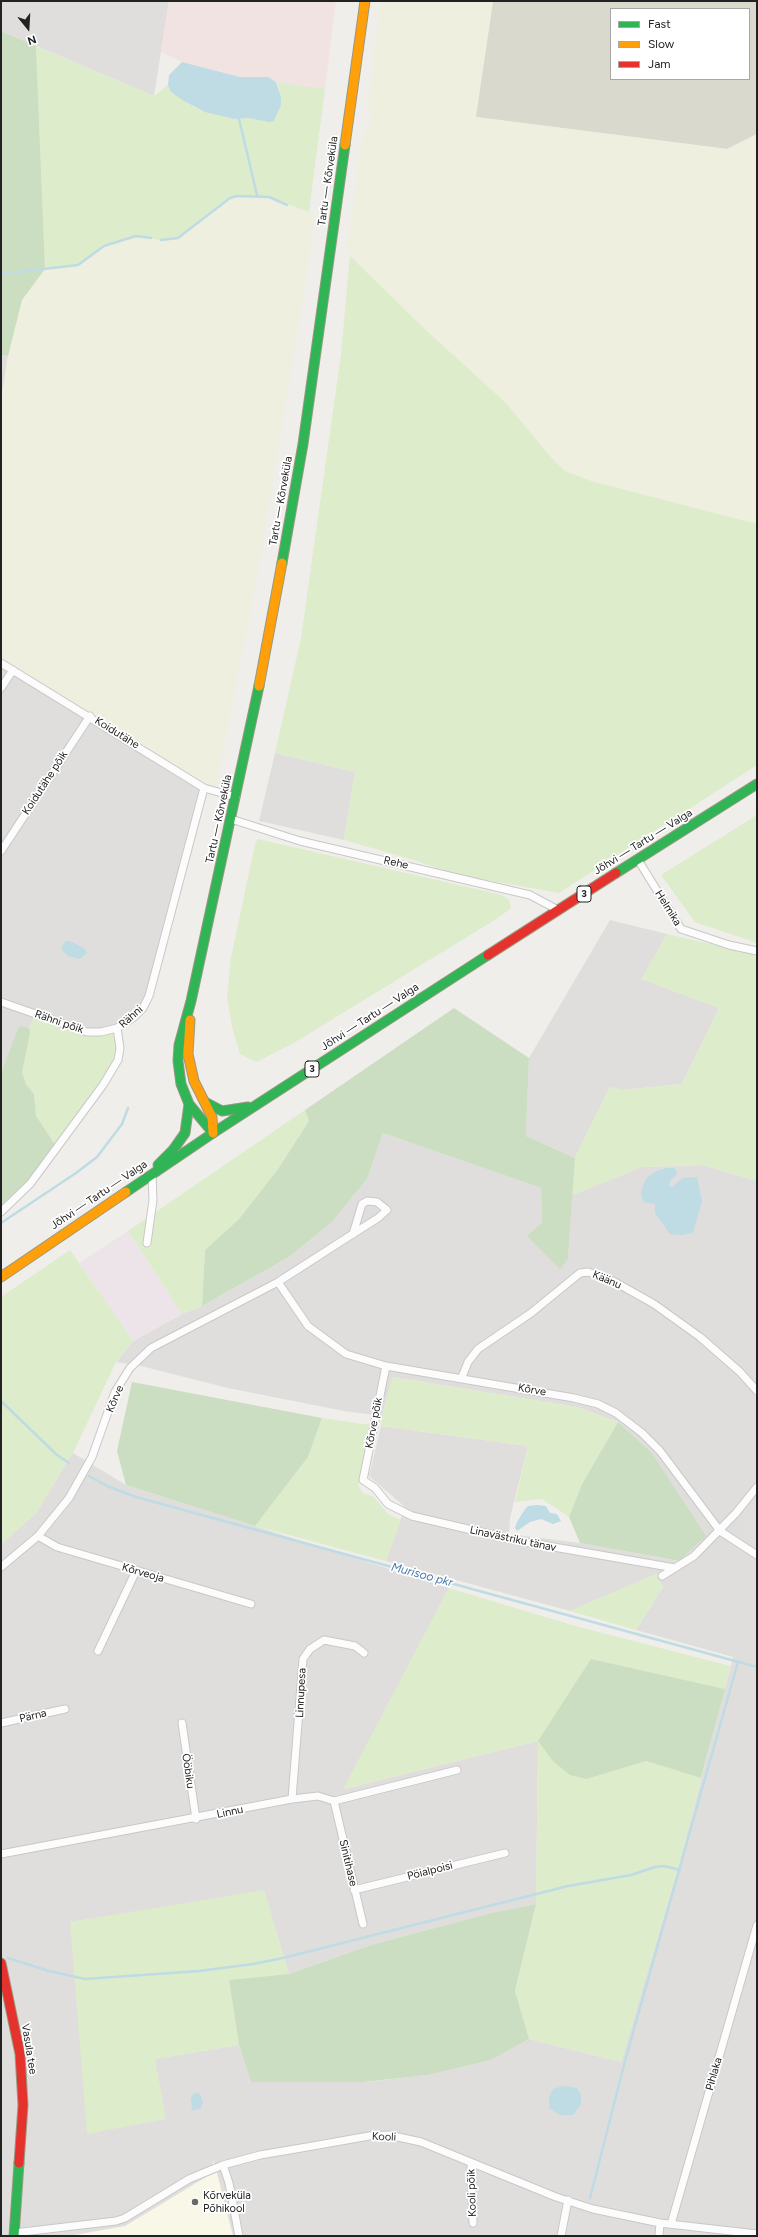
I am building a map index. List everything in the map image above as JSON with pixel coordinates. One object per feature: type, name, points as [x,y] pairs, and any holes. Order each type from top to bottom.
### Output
[{"type":"main road","name":"Tartu — Kõrveküla","points":[[213,1133],[189,1104],[181,1084],[178,1062],[183,1025],[191,1001],[255,710],[303,444],[365,1]]},
{"type":"main road","name":"Jõhvi — Tartu — Valga","points":[[1,1277],[213,1133],[558,910],[757,784]]},
{"type":"main road","name":"Tartu — Kõrveküla","points":[[191,1001],[188,1054],[194,1081],[212,1117],[213,1133]]},
{"type":"main road","points":[[205,1102],[222,1111],[236,1110],[260,1103]]},
{"type":"main road","points":[[142,1180],[173,1150],[185,1133],[189,1104]]},
{"type":"main road","name":"Vasula tee","points":[[1,1963],[20,2054],[22,2077],[23,2105],[14,2235]]},
{"type":"street","name":"Koidutähe","points":[[1,663],[90,716],[204,788],[236,797]]},
{"type":"street","points":[[1,688],[13,670]]},
{"type":"street","name":"Koidutähe põik","points":[[1,851],[90,716]]},
{"type":"street","name":"Rähni","points":[[1,1212],[30,1184],[103,1085],[118,1060],[120,1048],[117,1028],[134,1017],[143,1008],[149,996],[204,788]]},
{"type":"street","name":"Rehe","points":[[231,819],[300,841],[530,895],[558,910]]},
{"type":"street","name":"Helmika","points":[[638,860],[681,929],[729,945],[757,951]]},
{"type":"street","name":"Rähni põik","points":[[1,1002],[87,1032],[100,1032],[117,1028]]},
{"type":"street","points":[[147,1244],[153,1200],[152,1174]]},
{"type":"street","name":"Kõrve","points":[[1,1567],[38,1536],[69,1498],[92,1457],[115,1392],[130,1368],[151,1348],[278,1282],[353,1234],[387,1210],[377,1202],[367,1201],[362,1204],[353,1234]]},
{"type":"street","name":"Käänu","points":[[462,1378],[468,1362],[478,1349],[531,1313],[580,1273],[588,1272],[613,1281],[654,1304],[700,1337],[740,1372],[757,1391]]},
{"type":"street","name":"Kõrve","points":[[278,1282],[308,1326],[326,1341],[346,1354],[386,1366],[574,1398],[598,1404],[616,1413],[642,1433],[660,1451],[720,1531],[757,1555]]},
{"type":"street","name":"Kõrve põik","points":[[363,1480],[386,1366]]},
{"type":"street","name":"Linavästriku tänav","points":[[363,1480],[375,1488],[388,1504],[412,1516],[519,1541],[676,1568]]},
{"type":"street","points":[[662,1576],[694,1556],[720,1531],[757,1487]]},
{"type":"street","name":"Kõrveoja","points":[[38,1536],[57,1547],[250,1604]]},
{"type":"street","points":[[98,1651],[136,1571]]},
{"type":"street","name":"Linnupesa","points":[[292,1800],[303,1659],[310,1649],[324,1640],[355,1646],[364,1653]]},
{"type":"street","name":"Pärna","points":[[1,1723],[65,1709]]},
{"type":"street","name":"Ööbiku","points":[[182,1723],[196,1819]]},
{"type":"street","name":"Linnu","points":[[1,1854],[292,1800],[318,1796],[334,1801],[457,1770]]},
{"type":"street","name":"Sinitihase","points":[[334,1801],[363,1924]]},
{"type":"street","name":"Pöialpoisi","points":[[354,1890],[505,1853]]},
{"type":"street","name":"Pihlaka","points":[[671,2224],[757,1925]]},
{"type":"street","name":"Kooli","points":[[14,2235],[116,2221],[125,2218],[189,2179],[223,2165],[260,2155],[368,2136],[389,2136],[421,2142],[471,2164],[568,2200],[607,2212],[660,2223],[757,2234]]},
{"type":"street","name":"Kooli põik","points":[[471,2164],[473,2223]]},
{"type":"street","points":[[223,2165],[229,2182],[240,2236]]},
{"type":"street","points":[[560,2236],[568,2200]]},
{"type":"street","points":[[658,2236],[660,2223]]},
{"type":"shaded area","points":[[1,1],[169,1],[154,96],[1,31]]},
{"type":"shaded area","points":[[169,1],[336,1],[325,89],[276,82],[268,77],[240,77],[182,62],[161,52]]},
{"type":"shaded area","points":[[493,1],[757,1],[757,134],[727,149],[475,117]]},
{"type":"shaded area","points":[[1,355],[8,356],[1,401]]},
{"type":"shaded area","points":[[1,663],[204,788],[149,996],[134,1017],[101,1032],[36,1014],[29,1028],[22,1026],[1,1074]]},
{"type":"shaded area","points":[[275,753],[355,772],[344,840],[259,821]]},
{"type":"shaded area","points":[[610,920],[667,934],[642,979],[719,1008],[682,1084],[622,1090],[610,1087],[575,1158],[526,1136],[529,1058]]},
{"type":"shaded area","points":[[383,1133],[541,1188],[542,1223],[568,1259],[572,1195],[642,1167],[703,1165],[757,1181],[757,2236],[1,2236],[1,1544],[36,1513],[73,1453],[126,1485],[449,1588],[344,1789],[538,1741],[536,1904],[491,1913],[371,1945],[289,1974],[264,1891],[70,1922],[155,2059],[239,2045],[251,2082],[367,2082],[428,2075],[491,2060],[529,2039],[621,2062],[679,1864],[733,1657],[636,1630],[663,1587],[656,1574],[570,1611],[386,1561],[405,1507],[369,1476],[381,1426],[528,1446],[510,1518],[509,1534],[580,1543],[677,1561],[668,1567],[679,1561],[651,1452],[618,1422],[577,1407],[393,1377],[382,1416],[344,1411],[228,1388],[141,1366],[116,1362],[133,1341],[182,1314],[202,1306],[289,1257],[331,1223],[367,1179]]},
{"type":"shaded area","points":[[128,1231],[182,1314],[133,1341],[79,1263]]},
{"type":"shaded area","points":[[750,1511],[757,1515],[757,1539],[742,1531],[745,1526],[740,1522]]},
{"type":"shaded area","name":"Kõrveküla Põhikool","points":[[214,2161],[233,2236],[69,2236],[125,2226],[206,2177]]},
{"type":"green space","points":[[380,1],[493,1],[476,117],[727,149],[757,134],[757,524],[591,481],[565,471],[431,335],[350,256],[347,244],[362,138],[371,121],[368,101]]},
{"type":"green space","points":[[1,31],[36,46],[45,269],[22,300],[8,356],[1,355]]},
{"type":"green space","points":[[36,46],[154,96],[168,85],[171,92],[196,108],[234,119],[249,118],[274,121],[281,105],[279,87],[276,82],[325,89],[309,212],[269,197],[237,196],[229,198],[178,238],[161,240],[136,236],[104,246],[78,265],[45,269]]},
{"type":"green space","points":[[257,195],[269,197],[315,214],[298,332],[259,568],[215,793],[1,663],[1,401],[8,356],[22,300],[45,269],[78,265],[104,246],[136,236],[169,240],[230,198],[237,196]]},
{"type":"green space","points":[[350,256],[431,335],[506,403],[547,453],[565,471],[591,481],[757,524],[757,765],[559,893],[457,875],[414,860],[344,840],[355,772],[275,753],[301,638],[341,354]]},
{"type":"green space","points":[[757,815],[757,943],[695,922],[661,875]]},
{"type":"green space","points":[[258,839],[502,895],[509,900],[511,908],[498,918],[297,1041],[257,1062],[240,1054],[232,1027],[227,996],[231,958],[255,844]]},
{"type":"green space","points":[[667,934],[757,955],[757,1181],[703,1165],[642,1167],[572,1195],[575,1158],[610,1087],[622,1090],[682,1084],[719,1008],[641,979]]},
{"type":"green space","points":[[454,1008],[529,1058],[526,1136],[575,1158],[568,1259],[560,1269],[527,1236],[542,1223],[541,1188],[383,1133],[367,1179],[331,1223],[289,1257],[202,1306],[205,1250],[239,1219],[278,1169],[309,1121],[305,1110]]},
{"type":"green space","points":[[36,1014],[87,1032],[117,1028],[118,1060],[58,1149],[36,1116],[34,1094],[26,1084],[22,1072],[29,1028]]},
{"type":"green space","points":[[22,1026],[29,1028],[30,1032],[22,1072],[26,1084],[34,1094],[36,1116],[58,1149],[1,1212],[1,1074],[18,1028]]},
{"type":"green space","points":[[305,1110],[309,1121],[278,1169],[239,1219],[205,1250],[202,1306],[182,1314],[128,1231]]},
{"type":"green space","points":[[70,1250],[133,1341],[116,1362],[73,1453],[36,1513],[1,1544],[1,1297]]},
{"type":"green space","points":[[392,1377],[577,1407],[618,1422],[582,1484],[569,1517],[542,1499],[515,1502],[528,1446],[381,1426],[382,1416]]},
{"type":"green space","points":[[132,1382],[322,1418],[308,1457],[255,1526],[126,1485],[117,1451]]},
{"type":"green space","points":[[322,1418],[370,1425],[358,1485],[363,1493],[374,1497],[388,1514],[401,1520],[386,1561],[255,1526],[308,1457]]},
{"type":"green space","points":[[618,1422],[651,1452],[706,1536],[679,1561],[580,1543],[569,1517],[582,1484]]},
{"type":"green space","points":[[656,1574],[663,1587],[636,1630],[570,1611]]},
{"type":"green space","points":[[449,1588],[572,1625],[730,1666],[725,1689],[591,1659],[587,1779],[646,1761],[701,1778],[679,1864],[621,2062],[529,2039],[515,1992],[536,1904],[538,1741],[343,1789]]},
{"type":"green space","points":[[591,1659],[725,1689],[701,1778],[646,1761],[587,1779],[570,1775],[553,1761],[538,1741]]},
{"type":"green space","points":[[264,1890],[289,1974],[229,1980],[239,2045],[155,2059],[166,2119],[87,2134],[70,1922]]},
{"type":"green space","points":[[536,1904],[515,1991],[529,2039],[491,2060],[428,2075],[363,2082],[251,2082],[239,2045],[229,1980],[289,1974],[371,1945],[491,1913]]},
{"type":"water","points":[[182,62],[240,77],[268,77],[276,82],[281,97],[281,105],[274,121],[269,122],[249,118],[234,119],[205,112],[184,101],[171,92],[168,85],[169,75]]},
{"type":"water","points":[[66,941],[70,941],[84,948],[87,953],[80,959],[68,956],[62,950],[62,946]]},
{"type":"water","points":[[667,1168],[675,1168],[677,1174],[670,1181],[669,1186],[672,1187],[683,1178],[697,1177],[702,1201],[693,1233],[681,1235],[670,1234],[655,1213],[655,1204],[647,1203],[642,1200],[641,1192],[646,1178],[657,1171]]},
{"type":"water","points":[[528,1506],[546,1506],[550,1513],[557,1514],[561,1521],[553,1524],[541,1519],[530,1522],[517,1531],[515,1528],[517,1522],[525,1509]]},
{"type":"water","points":[[563,2086],[577,2088],[581,2095],[581,2104],[573,2115],[560,2115],[549,2108],[549,2098],[553,2089]]},
{"type":"water","points":[[193,2094],[200,2094],[203,2102],[201,2108],[192,2110],[191,2099]]},
{"type":"waterway","points":[[239,119],[257,195]]},
{"type":"waterway","points":[[161,240],[178,238],[230,198],[237,196],[269,197],[287,205]]},
{"type":"waterway","points":[[1,274],[78,265],[104,246],[136,236],[151,238]]},
{"type":"waterway","points":[[1,1223],[76,1173],[97,1157],[122,1124],[128,1108]]},
{"type":"waterway","name":"Murisoo pkr","points":[[1,1401],[57,1455],[69,1463]]},
{"type":"waterway","name":"Murisoo pkr","points":[[89,1476],[107,1486],[136,1497],[757,1667]]},
{"type":"waterway","points":[[590,2198],[625,2061],[738,1662]]},
{"type":"waterway","points":[[8,1958],[49,1971],[85,1979],[199,1971],[253,1964],[283,1958],[568,1886],[631,1875],[655,1867],[664,1866],[680,1870]]},
{"type":"traffic: fast","points":[[282,563],[303,444],[345,145]]},
{"type":"traffic: fast","points":[[213,1133],[189,1104],[181,1084],[178,1061],[179,1045],[191,1001],[259,686]]},
{"type":"traffic: fast","points":[[616,873],[757,784]]},
{"type":"traffic: fast","points":[[126,1192],[213,1133],[488,955]]},
{"type":"traffic: fast","points":[[205,1102],[222,1111],[248,1107]]},
{"type":"traffic: fast","points":[[158,1165],[173,1150],[185,1133],[189,1104]]},
{"type":"traffic: fast","points":[[14,2236],[19,2163]]},
{"type":"traffic: slow","points":[[345,145],[365,1]]},
{"type":"traffic: slow","points":[[259,686],[282,563]]},
{"type":"traffic: slow","points":[[190,1020],[188,1054],[194,1081],[212,1117],[213,1133]]},
{"type":"traffic: slow","points":[[1,1277],[126,1192]]},
{"type":"traffic: jam","points":[[488,955],[616,873]]},
{"type":"traffic: jam","points":[[1,1963],[20,2054],[23,2105],[19,2163]]},
{"type":"place","name":"Kõrveküla Põhikool","points":[[195,2202]]}]
